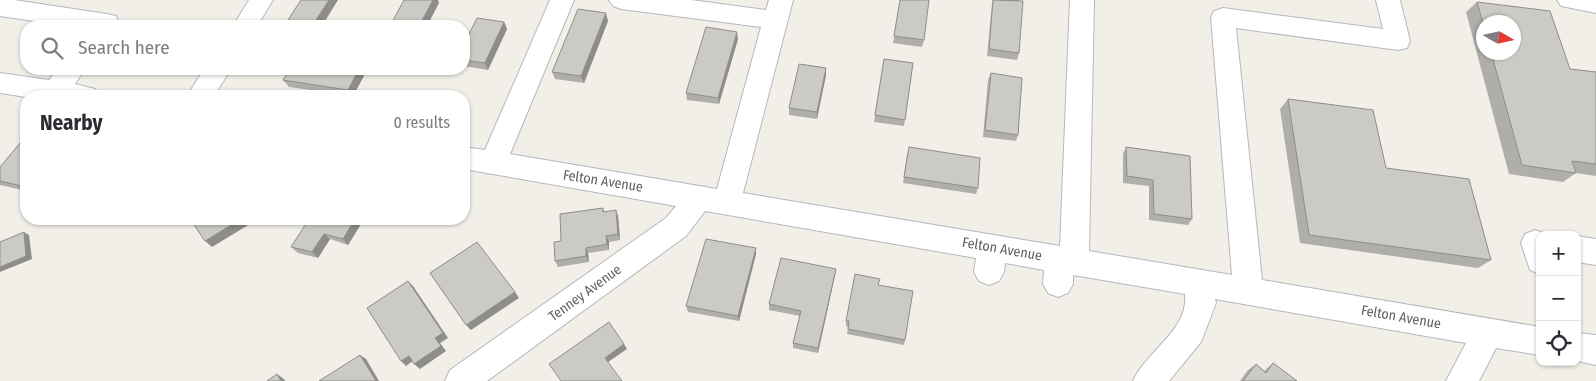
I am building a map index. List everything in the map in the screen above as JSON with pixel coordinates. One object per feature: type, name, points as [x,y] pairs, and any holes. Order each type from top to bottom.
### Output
[{"type":"street","points":[[249,20],[261,0]]},
{"type":"street","points":[[492,162],[562,0]]},
{"type":"street","points":[[621,0],[778,10],[714,199]]},
{"type":"street","points":[[1064,268],[1082,0]]},
{"type":"street","points":[[1248,291],[1223,17],[1398,41],[1388,0]]},
{"type":"street","points":[[1568,0],[1596,4]]},
{"type":"street","points":[[0,7],[88,20]]},
{"type":"street","points":[[56,90],[68,75]]},
{"type":"street","points":[[204,90],[214,75]]},
{"type":"street","points":[[0,83],[48,90]]},
{"type":"street","name":"Felton Avenue","points":[[470,159],[714,199],[991,260],[1199,283],[1536,340]]},
{"type":"street","name":"Tenney Avenue","points":[[461,381],[714,199]]},
{"type":"street","points":[[1581,250],[1596,252]]},
{"type":"street","points":[[1149,381],[1190,332],[1200,303],[1199,283]]},
{"type":"street","points":[[1462,381],[1488,332]]},
{"type":"street","points":[[1581,348],[1596,350]]},
{"type":"building","points":[[301,0],[329,0],[316,20],[288,20]]},
{"type":"building","points":[[404,0],[433,0],[422,20],[393,20]]},
{"type":"building","points":[[900,0],[929,0],[924,40],[894,36]]},
{"type":"building","points":[[993,0],[1023,1],[1019,53],[989,49]]},
{"type":"building","points":[[1477,2],[1550,11],[1570,69],[1596,72],[1596,164],[1572,161],[1576,173],[1522,165],[1493,60],[1521,60],[1521,15],[1481,15]]},
{"type":"building","points":[[578,9],[606,13],[581,76],[552,72]]},
{"type":"building","points":[[477,18],[504,22],[485,63],[470,61],[470,32]]},
{"type":"building","points":[[706,27],[737,32],[718,98],[686,93]]},
{"type":"building","points":[[884,59],[913,63],[905,120],[875,115]]},
{"type":"building","points":[[799,64],[826,68],[817,112],[789,108]]},
{"type":"building","points":[[991,73],[1022,78],[1018,135],[985,130]]},
{"type":"building","points":[[286,75],[356,75],[348,90],[283,80]]},
{"type":"building","points":[[1288,99],[1373,110],[1386,168],[1469,179],[1491,260],[1309,235]]},
{"type":"building","points":[[20,143],[20,186],[0,181],[0,167]]},
{"type":"building","points":[[909,147],[980,158],[978,188],[904,177]]},
{"type":"building","points":[[1126,147],[1190,156],[1192,219],[1154,214],[1153,180],[1127,176]]},
{"type":"building","points":[[603,208],[603,212],[616,210],[618,234],[606,236],[607,244],[586,248],[586,256],[555,261],[554,242],[561,241],[560,214]]},
{"type":"building","points":[[194,225],[231,225],[205,241]]},
{"type":"building","points":[[305,225],[351,225],[343,239],[324,234],[312,252],[291,247]]},
{"type":"building","points":[[24,232],[26,256],[0,267],[0,242]]},
{"type":"building","points":[[706,239],[756,248],[738,316],[686,306]]},
{"type":"building","points":[[477,242],[515,292],[466,325],[430,273]]},
{"type":"building","points":[[781,258],[836,269],[818,348],[793,343],[801,311],[769,304]]},
{"type":"building","points":[[855,274],[880,279],[878,285],[913,291],[905,340],[848,329],[849,321],[846,321]]},
{"type":"building","points":[[408,281],[443,333],[435,338],[441,346],[414,364],[409,356],[401,361],[367,308]]},
{"type":"building","points":[[609,322],[624,344],[605,358],[622,381],[561,381],[549,364]]},
{"type":"building","points":[[360,355],[376,381],[319,381]]},
{"type":"building","points":[[1273,363],[1297,381],[1243,381],[1256,364],[1266,373]]},
{"type":"building","points":[[277,374],[281,381],[267,381]]}]
